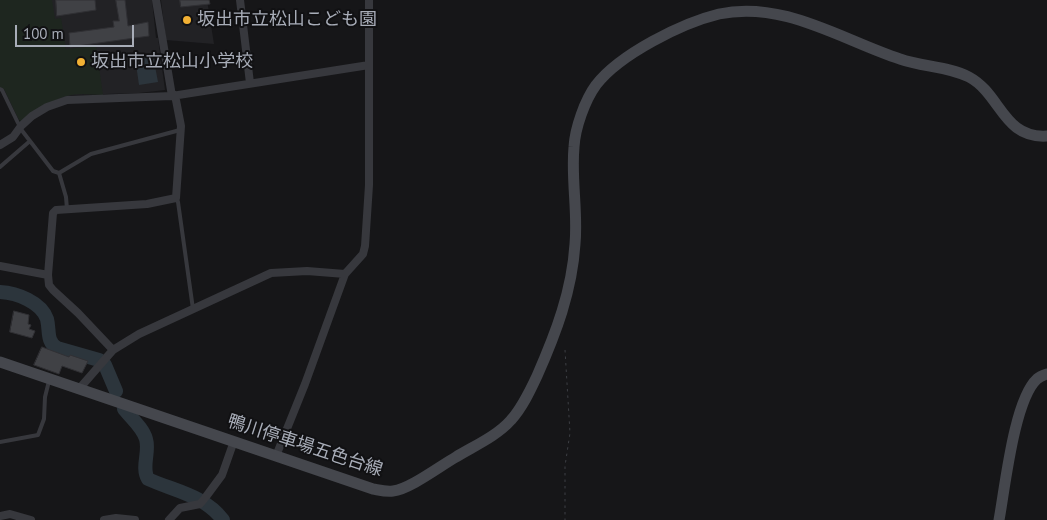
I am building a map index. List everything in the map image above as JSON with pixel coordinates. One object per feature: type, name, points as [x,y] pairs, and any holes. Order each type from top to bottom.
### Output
[{"type":"main road","name":"鴨川停車場五色台線","points":[[0,362],[373,489],[394,491],[404,488],[490,436],[510,422],[518,411],[555,334],[565,306],[572,277],[575,248],[574,146],[581,117],[594,88],[604,76],[630,56],[688,24],[720,14],[743,11],[785,16],[816,26],[902,60],[958,72],[971,78],[991,97],[1017,129],[1028,134],[1047,136]]},
{"type":"main road","points":[[999,520],[1020,411],[1037,378],[1047,374]]},
{"type":"street","points":[[113,350],[49,285],[48,275],[53,213],[56,210],[147,204],[176,198],[180,130],[156,0]]},
{"type":"street","points":[[240,0],[250,83]]},
{"type":"street","points":[[276,456],[305,384],[345,274],[363,254],[365,246],[368,185],[369,0]]},
{"type":"street","points":[[0,145],[13,137],[20,127],[32,116],[47,107],[67,100],[174,95],[369,66]]},
{"type":"street","points":[[0,266],[48,275]]},
{"type":"street","points":[[79,389],[113,350],[139,334],[272,274],[307,271],[345,274]]},
{"type":"street","points":[[169,520],[180,508],[202,501],[222,475],[234,441]]},
{"type":"street","points":[[0,516],[10,514],[31,520]]},
{"type":"street","points":[[104,520],[116,518],[135,520]]},
{"type":"lane","points":[[0,89],[20,127],[53,171],[59,173],[91,154],[180,130]]},
{"type":"lane","points":[[0,167],[30,140]]},
{"type":"lane","points":[[59,173],[68,209]]},
{"type":"lane","points":[[176,198],[193,309]]},
{"type":"lane","points":[[0,442],[38,435],[44,419],[45,397],[50,379]]},
{"type":"path","points":[[565,350],[570,433],[565,466],[565,520]]},
{"type":"shaded area","name":"坂出市立松山小学校","points":[[0,0],[152,0],[165,90],[139,93],[72,95],[60,98],[19,120],[4,89],[0,87]]},
{"type":"shaded area","points":[[0,0],[52,0],[55,19],[61,18],[66,49],[96,46],[103,95],[79,94],[64,97],[45,106],[22,122],[19,120],[4,89],[0,87]]},
{"type":"shaded area","name":"坂出市立松山こども園","points":[[161,0],[207,0],[214,44],[166,40]]},
{"type":"shaded area","points":[[153,55],[158,82],[139,85],[135,57]]},
{"type":"building","points":[[56,0],[95,0],[96,10],[57,16]]},
{"type":"building","points":[[116,0],[125,0],[128,26],[148,22],[149,36],[70,47],[69,33],[114,27],[113,21],[119,21]]},
{"type":"building","points":[[180,0],[209,0],[210,4],[181,7]]},
{"type":"building","points":[[14,311],[29,315],[28,324],[31,325],[29,329],[35,331],[32,338],[10,332]]},
{"type":"building","points":[[42,347],[69,357],[70,355],[88,361],[82,373],[62,366],[59,374],[34,365]]},
{"type":"waterway","points":[[0,292],[21,296],[40,308],[47,319],[51,342],[57,348],[99,360],[105,365],[116,391]]},
{"type":"waterway","points":[[124,409],[140,427],[146,439],[145,470],[148,479],[198,499],[223,520]]},
{"type":"place","name":"坂出市立松山こども園","points":[[187,20]]},
{"type":"place","name":"坂出市立松山小学校","points":[[81,62]]}]
